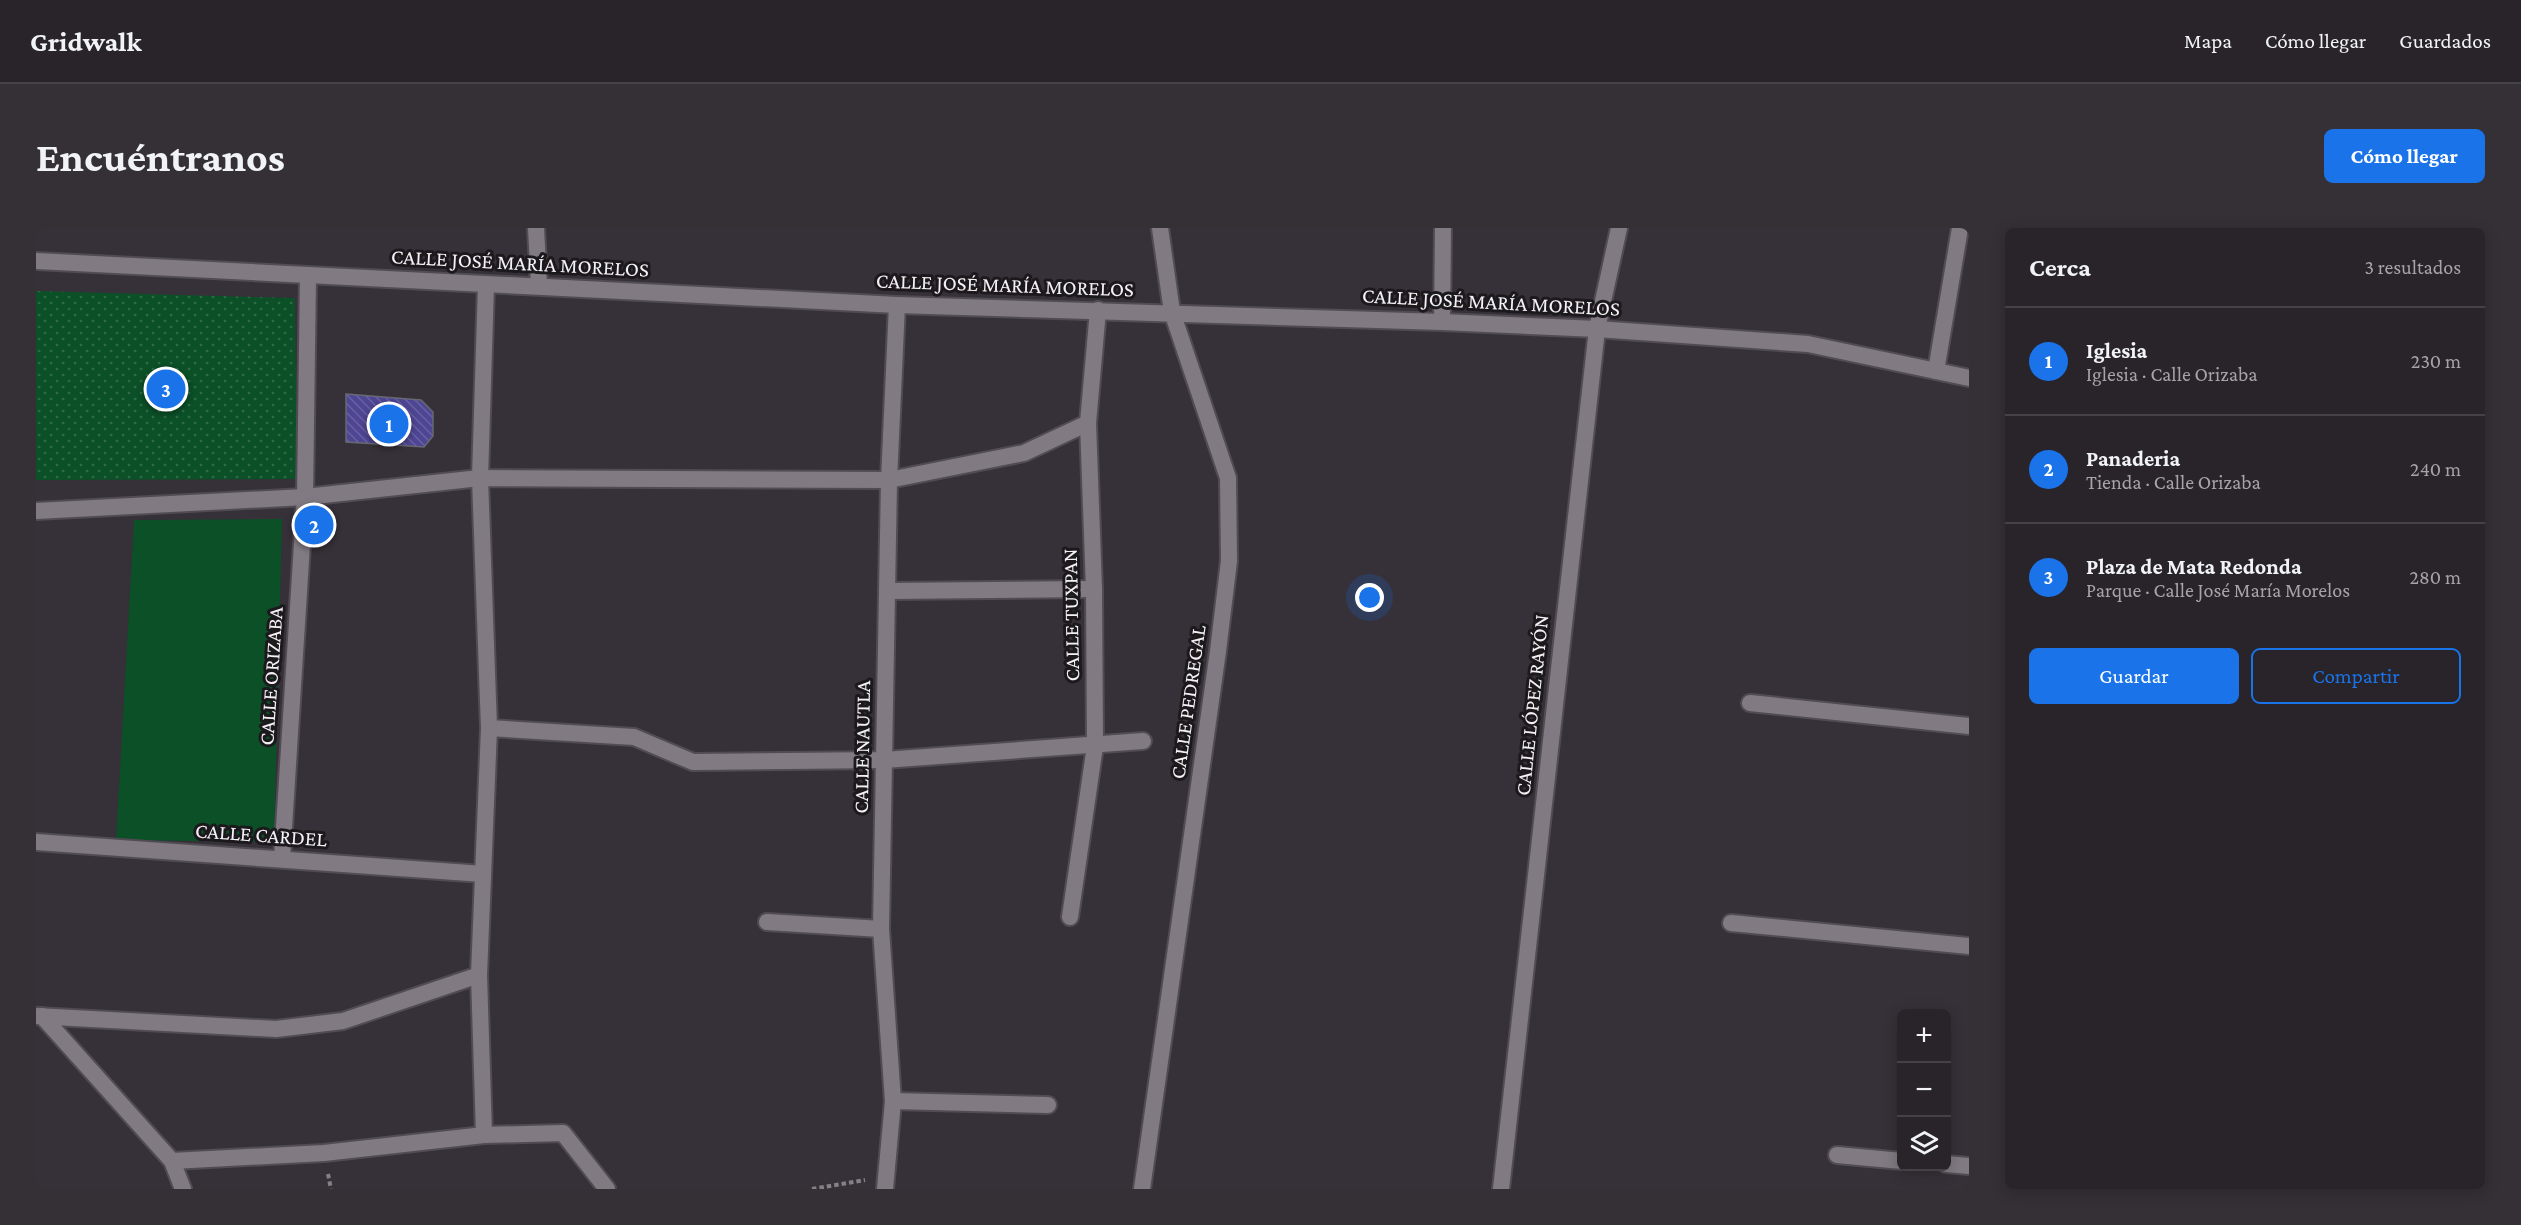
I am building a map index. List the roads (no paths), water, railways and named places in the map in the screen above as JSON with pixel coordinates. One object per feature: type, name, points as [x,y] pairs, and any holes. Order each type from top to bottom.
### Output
[{"type":"street","points":[[536,228],[539,285]]},
{"type":"street","name":"CALLE PEDREGAL","points":[[1142,1189],[1229,561],[1228,478],[1172,312],[1160,228]]},
{"type":"street","points":[[1442,321],[1443,228]]},
{"type":"street","name":"CALLE LÓPEZ RAYÓN","points":[[1501,1189],[1597,329],[1619,228]]},
{"type":"street","points":[[1936,371],[1960,228]]},
{"type":"street","name":"CALLE JOSÉ MARÍA MORELOS","points":[[36,261],[897,305],[1442,321],[1597,329],[1808,344],[1969,378]]},
{"type":"street","name":"CALLE ORIZABA","points":[[282,859],[305,497],[308,275]]},
{"type":"street","points":[[484,1135],[479,975],[489,728],[480,478],[486,285]]},
{"type":"street","name":"CALLE NAUTLA","points":[[885,1183],[893,1101],[881,929],[889,480],[897,305]]},
{"type":"street","name":"CALLE TUXPAN","points":[[1070,917],[1095,746],[1094,589],[1088,423],[1098,310]]},
{"type":"street","points":[[36,511],[305,497],[480,478],[889,480],[1024,453],[1088,423]]},
{"type":"street","points":[[888,591],[1094,589]]},
{"type":"street","points":[[1750,703],[1969,726]]},
{"type":"street","points":[[489,728],[634,737],[693,762],[884,760],[1143,741]]},
{"type":"street","name":"CALLE CARDEL","points":[[36,842],[483,874]]},
{"type":"street","points":[[767,922],[881,929]]},
{"type":"street","points":[[1731,923],[1969,946]]},
{"type":"street","points":[[39,1016],[276,1029],[343,1021],[479,975]]},
{"type":"street","points":[[39,1016],[172,1161],[183,1189]]},
{"type":"street","points":[[893,1101],[965,1101],[1048,1105]]},
{"type":"street","points":[[172,1161],[324,1153],[484,1135],[563,1133],[607,1189]]},
{"type":"street","points":[[1837,1155],[1897,1161]]},
{"type":"street","points":[[1951,1164],[1969,1166]]},
{"type":"place","name":"Plaza de Mata Redonda","points":[[166,389]]},
{"type":"place","name":"Iglesia","points":[[389,424]]},
{"type":"place","name":"Panaderia","points":[[314,525]]}]
